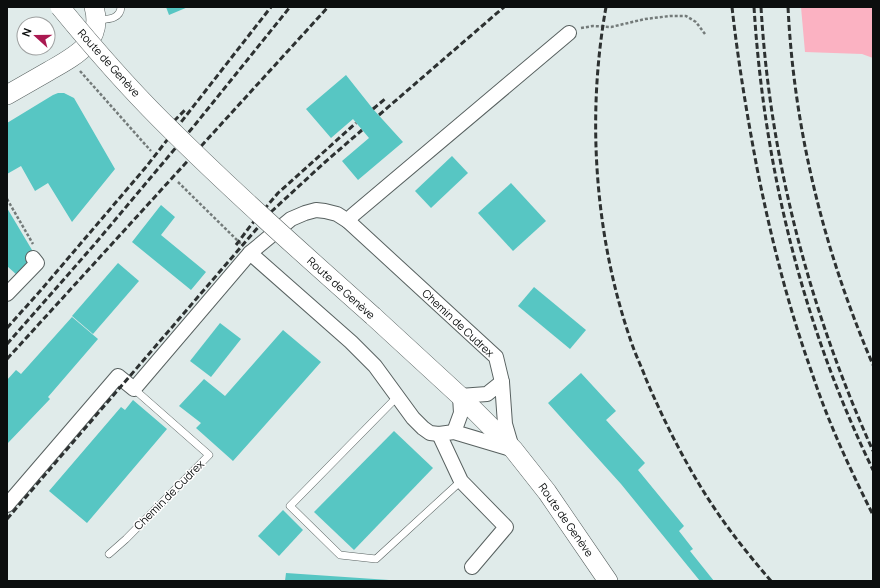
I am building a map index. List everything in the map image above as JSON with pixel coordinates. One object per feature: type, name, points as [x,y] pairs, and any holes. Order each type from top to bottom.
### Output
[{"type":"main road","name":"Route de Genève","points":[[60,7],[110,67],[160,120],[292,244],[460,396],[513,449],[548,492],[608,581]]},
{"type":"main road","points":[[7,96],[82,51],[96,28],[95,14]]},
{"type":"street","points":[[348,221],[353,215],[569,33]]},
{"type":"street","name":"Chemin de Cudrex","points":[[7,505],[118,376],[134,389],[250,254],[291,219],[316,210],[325,210],[337,214],[348,221],[496,357],[502,382],[505,424],[513,449]]},
{"type":"street","points":[[7,294],[37,262],[33,252]]},
{"type":"street","points":[[250,254],[351,342],[375,366],[413,418],[423,428],[430,433],[439,434],[454,432],[513,449]]},
{"type":"street","points":[[454,432],[461,413],[460,396],[487,394],[502,382]]},
{"type":"street","points":[[439,434],[461,481],[506,527],[472,567]]},
{"type":"lane","points":[[95,14],[116,17],[119,14],[121,7]]},
{"type":"lane","name":"Chemin de Cudrex","points":[[109,554],[126,539],[209,455],[134,389]]},
{"type":"lane","points":[[397,397],[290,506],[340,556],[376,559],[461,481]]},
{"type":"path","points":[[593,26],[611,27],[645,19],[686,16],[696,22],[705,34]]},
{"type":"path","points":[[70,59],[151,151]]},
{"type":"path","points":[[178,182],[250,254]]},
{"type":"path","points":[[7,199],[33,252]]},
{"type":"shaded area","points":[[801,7],[873,7],[873,58],[862,54],[805,52]]},
{"type":"building","points":[[166,7],[188,7],[169,15]]},
{"type":"building","points":[[346,75],[373,109],[403,142],[358,180],[342,161],[369,138],[353,119],[331,138],[306,109]]},
{"type":"building","points":[[58,93],[64,93],[74,98],[115,169],[72,222],[48,183],[35,191],[21,166],[7,174],[7,123]]},
{"type":"building","points":[[452,156],[468,173],[431,208],[415,191]]},
{"type":"building","points":[[511,183],[546,221],[513,251],[478,213]]},
{"type":"building","points":[[161,205],[175,217],[161,235],[206,272],[191,290],[132,242]]},
{"type":"building","points":[[7,208],[35,255],[17,275],[7,266]]},
{"type":"building","points":[[118,263],[139,281],[93,334],[72,316]]},
{"type":"building","points":[[534,287],[586,330],[570,349],[518,306]]},
{"type":"building","points":[[72,317],[98,339],[48,397],[50,399],[7,444],[7,380],[16,370],[21,374]]},
{"type":"building","points":[[220,323],[241,339],[211,377],[190,361]]},
{"type":"building","points":[[283,330],[321,362],[233,461],[196,428],[201,423],[179,406],[204,379],[225,396]]},
{"type":"building","points":[[581,373],[616,411],[606,420],[645,463],[638,470],[684,526],[679,531],[693,549],[690,551],[714,581],[700,581],[621,484],[548,403]]},
{"type":"building","points":[[133,400],[167,429],[87,523],[49,491],[121,407],[125,410]]},
{"type":"building","points":[[394,431],[433,468],[354,550],[314,512]]},
{"type":"building","points":[[283,510],[303,530],[279,556],[258,536]]},
{"type":"building","points":[[286,573],[389,580],[389,581],[285,581]]},
{"type":"railway","points":[[7,328],[146,167],[271,7]]},
{"type":"railway","points":[[7,344],[94,245],[194,126],[290,7]]},
{"type":"railway","points":[[7,359],[328,7]]},
{"type":"railway","points":[[379,115],[504,7]]},
{"type":"railway","points":[[606,7],[596,92],[598,179],[602,222],[620,307],[633,347],[646,379],[670,432],[688,466],[725,524],[771,581]]},
{"type":"railway","points":[[732,7],[743,88],[757,168],[774,246],[788,297],[803,348],[832,427],[873,515]]},
{"type":"railway","points":[[754,7],[759,67],[767,127],[791,244],[807,302],[826,359],[848,415],[873,470]]},
{"type":"railway","points":[[761,7],[773,122],[797,234],[812,290],[830,344],[850,398],[873,451]]},
{"type":"railway","points":[[788,7],[791,53],[797,99],[814,189],[840,278],[873,365]]},
{"type":"railway","points":[[373,109],[385,99]]},
{"type":"railway","points":[[174,121],[186,109]]},
{"type":"railway","points":[[236,245],[278,193],[356,123]]},
{"type":"railway","points":[[7,519],[272,211],[362,130]]}]
